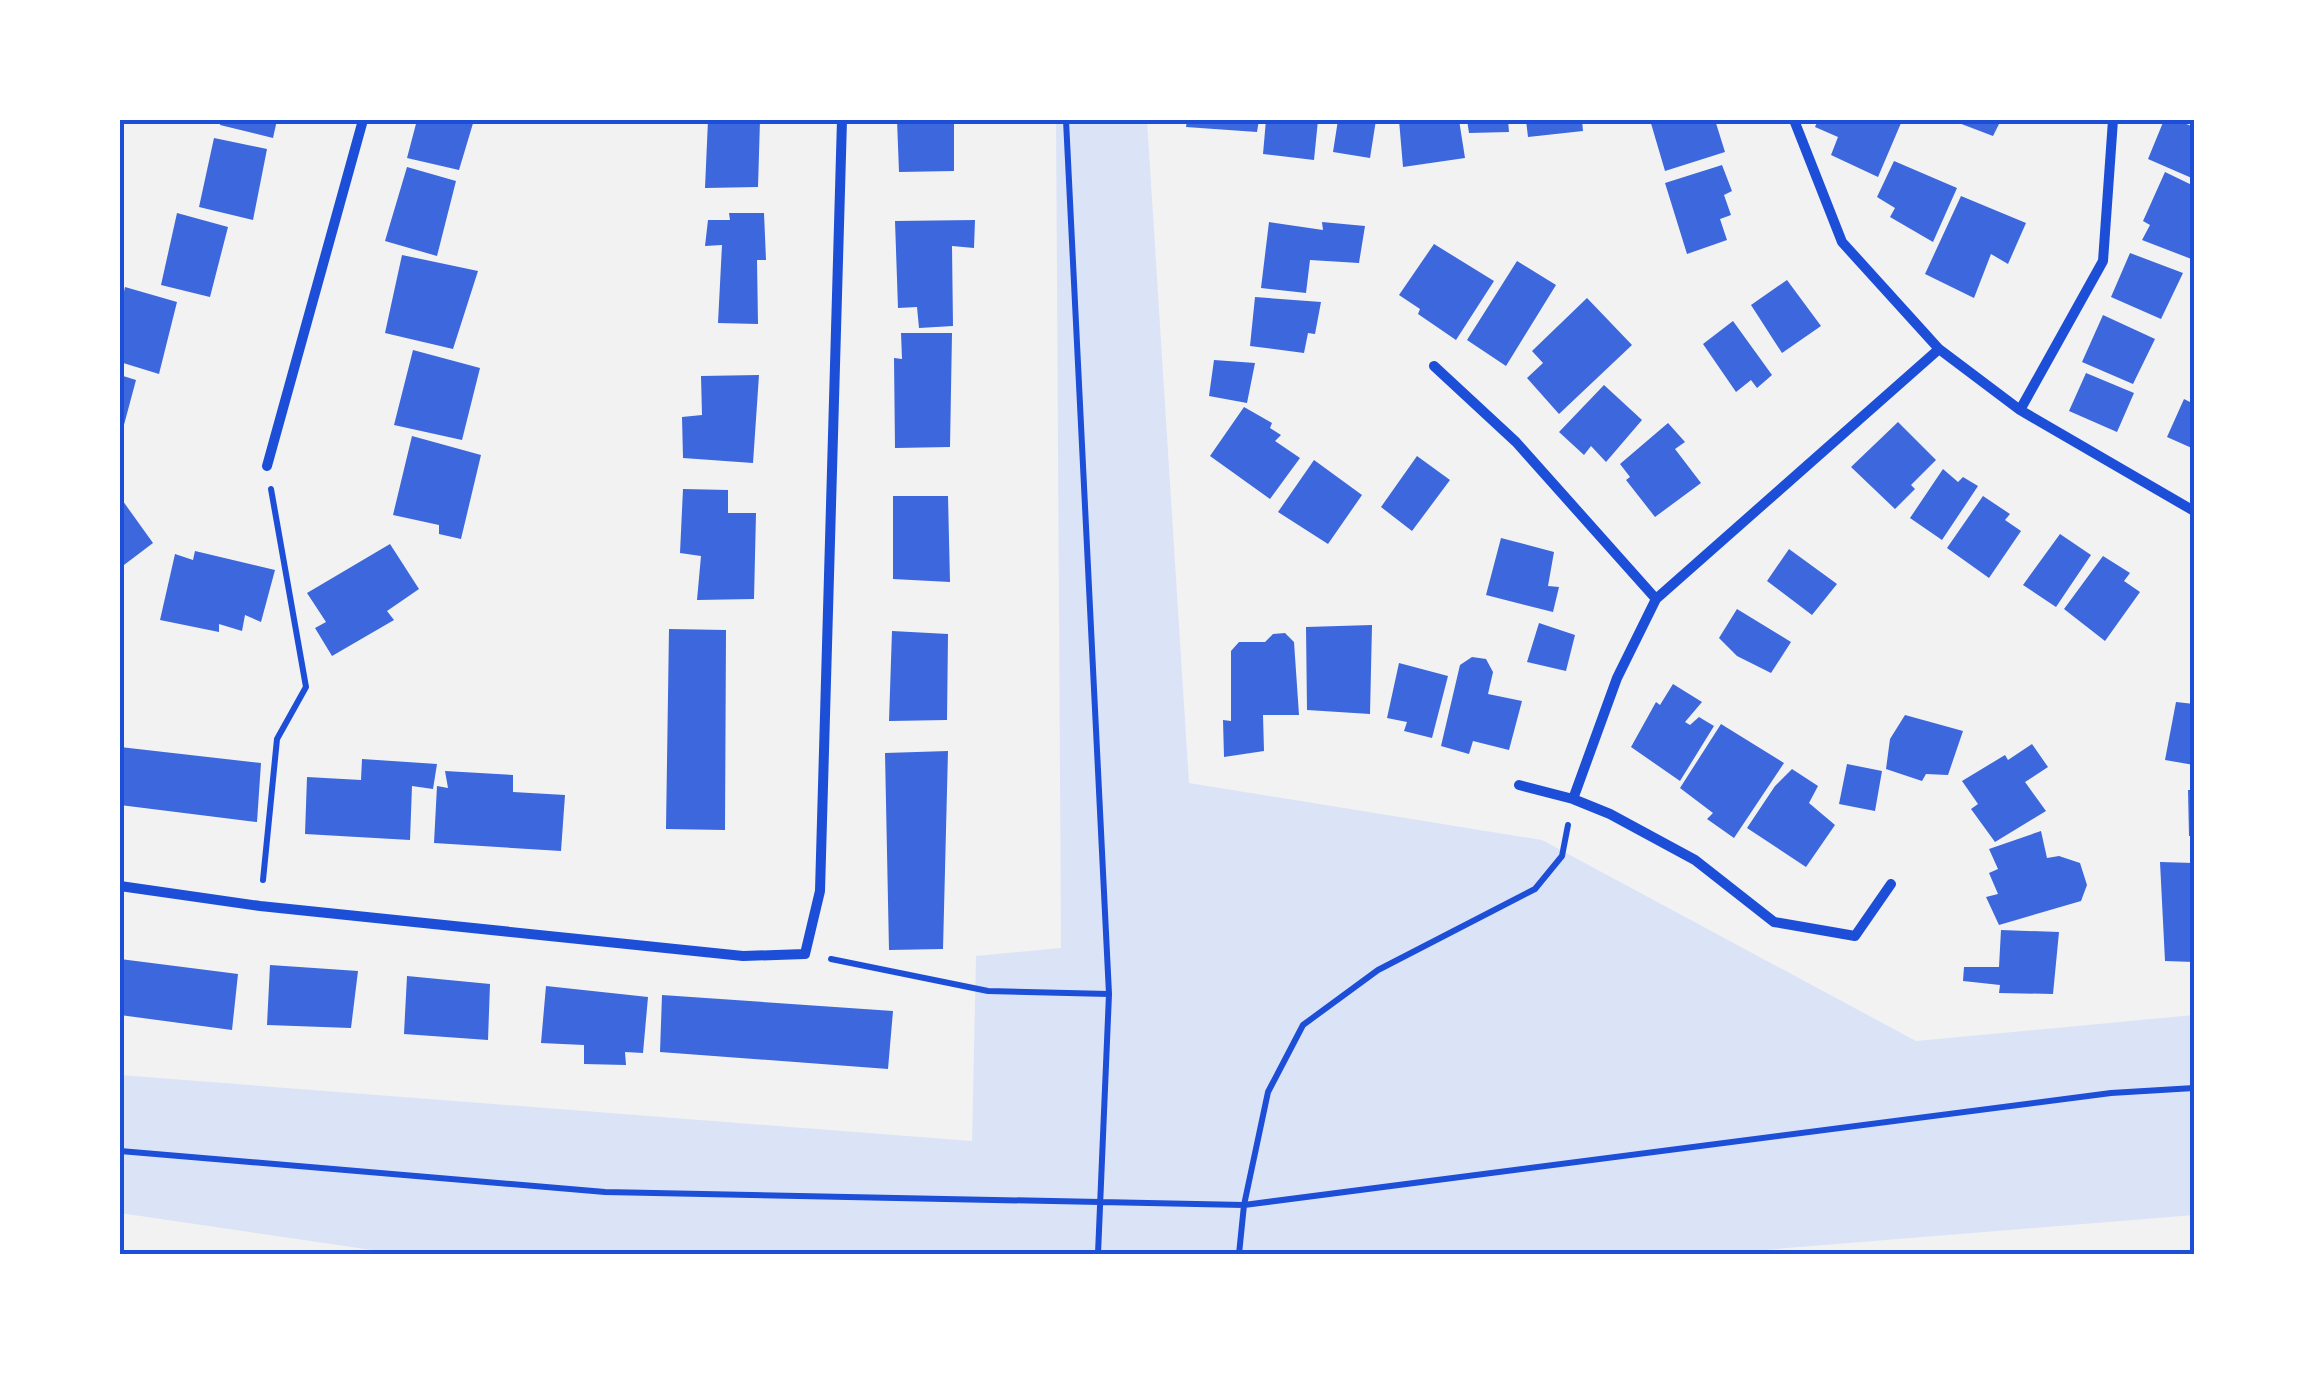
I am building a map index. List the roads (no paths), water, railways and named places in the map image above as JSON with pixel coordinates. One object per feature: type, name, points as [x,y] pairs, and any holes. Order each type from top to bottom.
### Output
[{"type":"street","points":[[267,466],[364,120]]},
{"type":"street","points":[[120,886],[260,906],[743,956],[805,954],[820,891],[842,120]]},
{"type":"street","points":[[1794,120],[1842,242],[1939,350],[2020,410],[2194,511]]},
{"type":"street","points":[[2020,410],[2103,261],[2113,120]]},
{"type":"street","points":[[1573,799],[1617,678],[1656,598],[1939,350]]},
{"type":"street","points":[[1434,366],[1516,442],[1656,598]]},
{"type":"street","points":[[1519,786],[1573,799],[1610,814],[1696,860],[1774,922],[1856,936],[1892,884]]}]
